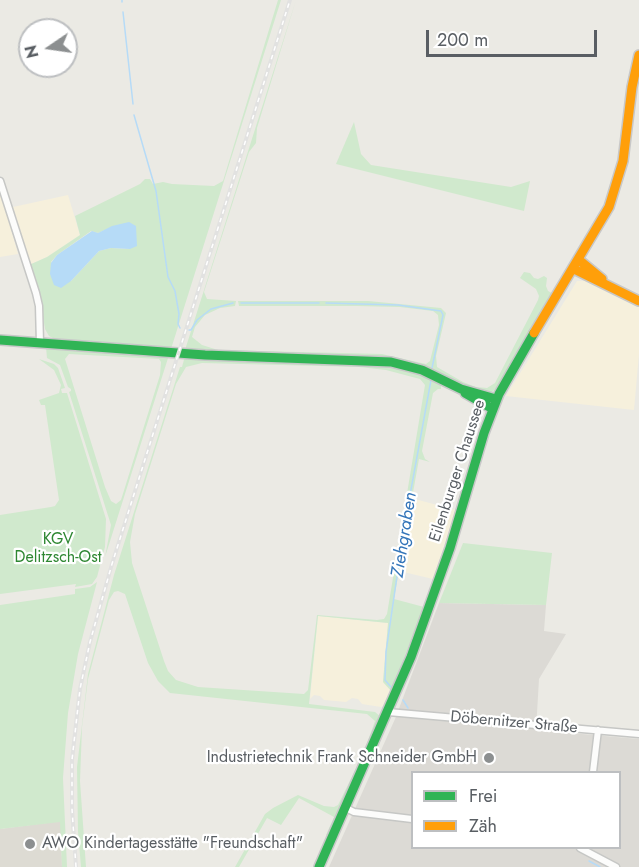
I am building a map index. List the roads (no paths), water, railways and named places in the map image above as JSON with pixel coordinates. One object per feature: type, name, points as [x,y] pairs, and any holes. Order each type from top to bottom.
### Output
[{"type":"main road","name":"Eilenburger Chaussee","points":[[319,867],[411,657],[450,548],[495,404],[511,370],[609,207],[623,161],[632,87],[639,55]]},
{"type":"main road","points":[[576,265],[639,301]]},
{"type":"main road","points":[[0,340],[205,355],[384,361],[422,370],[461,389],[466,394],[495,404]]},
{"type":"street","points":[[0,181],[36,293],[39,306],[40,343]]},
{"type":"street","name":"Döbernitzer Straße","points":[[388,712],[639,734]]},
{"type":"street","points":[[593,771],[598,730]]},
{"type":"street","points":[[346,808],[354,812],[411,819]]},
{"type":"street","points":[[582,849],[616,867]]},
{"type":"water","points":[[129,222],[136,226],[137,246],[130,249],[111,248],[99,251],[71,281],[61,288],[54,285],[50,274],[51,263],[57,255],[92,231],[98,233],[112,226]]},
{"type":"waterway","name":"Ziehgraben","points":[[123,12],[133,104]]},
{"type":"waterway","name":"Ziehgraben","points":[[134,115],[156,191],[168,277],[175,291],[180,328]]},
{"type":"waterway","name":"Ziehgraben","points":[[189,330],[211,309],[233,303]]},
{"type":"waterway","name":"Ziehgraben","points":[[241,303],[319,303]]},
{"type":"waterway","name":"Ziehgraben","points":[[326,303],[398,305],[441,311],[443,315],[432,368]]},
{"type":"waterway","name":"Ziehgraben","points":[[391,687],[385,680],[386,652],[404,528],[431,380]]},
{"type":"waterway","name":"Ziehgraben","points":[[403,700],[408,708]]},
{"type":"waterway","points":[[589,861],[600,867]]},
{"type":"railway","points":[[76,867],[72,809],[72,760],[80,689],[90,642],[112,564],[290,0]]},
{"type":"place","name":"Industrietechnik Frank Schneider GmbH","points":[[489,758]]},
{"type":"place","name":"AWO Kindertagesstätte \"Freundschaft\"","points":[[30,844]]},
{"type":"park label","name":"KGV Delitzsch-Ost","points":[[58,549]]}]
